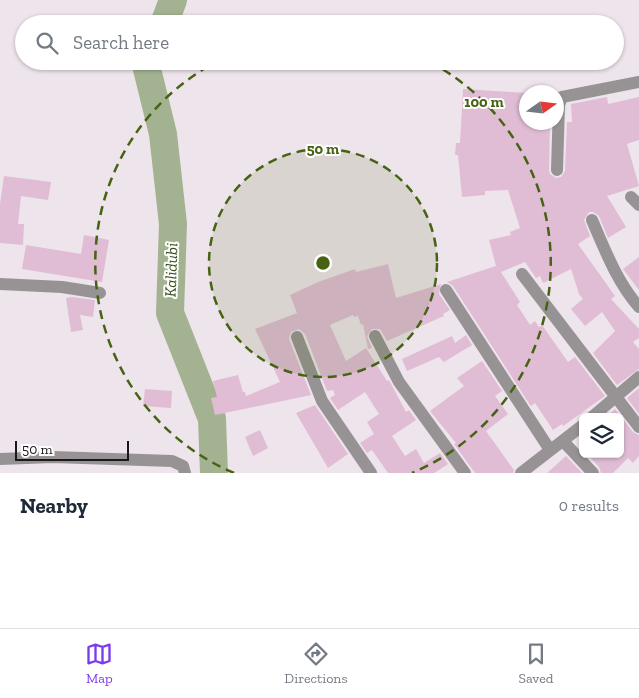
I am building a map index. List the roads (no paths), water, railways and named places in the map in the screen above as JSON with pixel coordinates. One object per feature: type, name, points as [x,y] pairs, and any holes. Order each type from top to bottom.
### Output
[{"type":"street","points":[[557,170],[559,105],[562,97],[639,82]]},
{"type":"street","points":[[592,220],[614,268],[630,296],[639,307]]},
{"type":"street","points":[[522,274],[639,427]]},
{"type":"street","points":[[0,284],[62,287],[100,293]]},
{"type":"street","points":[[446,290],[550,450]]},
{"type":"street","points":[[375,336],[398,382],[465,473]]},
{"type":"street","points":[[297,337],[322,401],[371,473]]},
{"type":"street","points":[[597,413],[639,377]]},
{"type":"street","points":[[521,473],[579,428]]},
{"type":"street","points":[[563,441],[593,473]]},
{"type":"street","points":[[0,459],[53,457],[172,461],[182,466],[185,473]]},
{"type":"waterway","name":"Kalidubi","points":[[167,15],[173,0]]},
{"type":"waterway","name":"Kalidubi","points":[[147,70],[163,134],[173,224],[170,313],[212,419],[214,473]]}]
